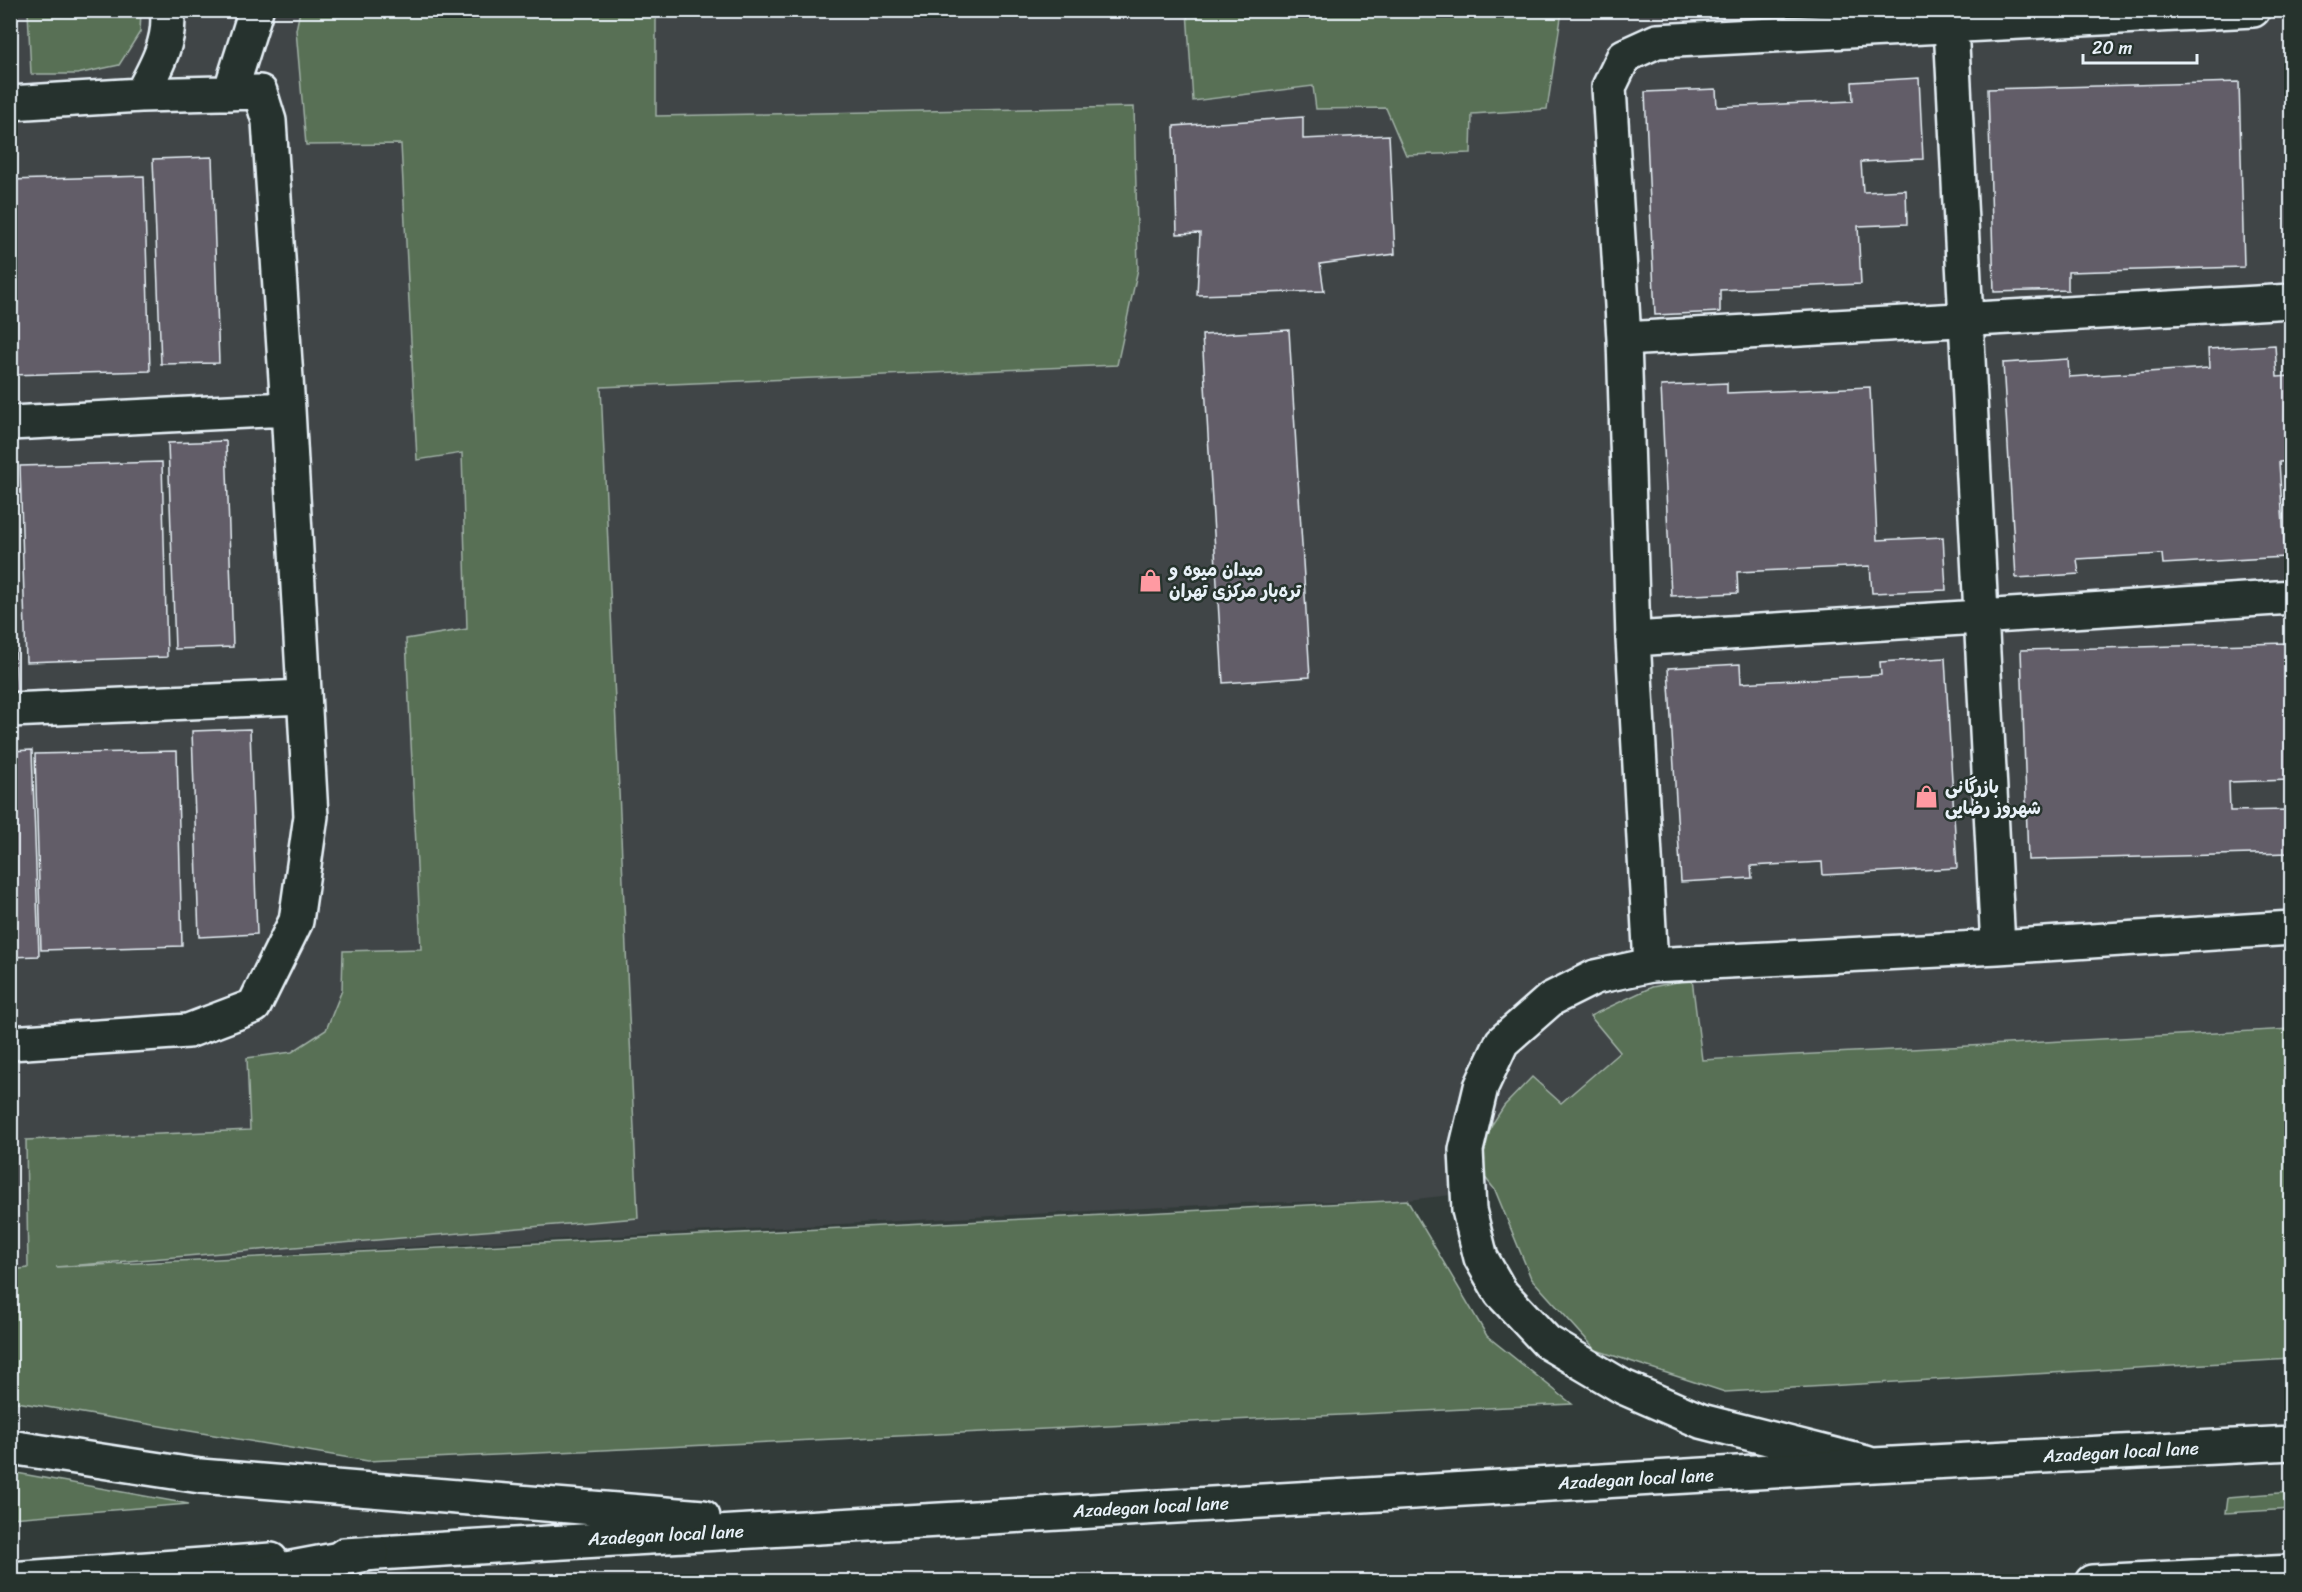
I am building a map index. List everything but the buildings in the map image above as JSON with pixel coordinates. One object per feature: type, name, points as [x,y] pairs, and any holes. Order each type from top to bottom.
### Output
[{"type":"main road","points":[[141,94],[157,64],[169,24],[167,10]]},
{"type":"main road","points":[[230,93],[256,10]]},
{"type":"main road","points":[[1651,965],[1633,639],[1624,339],[1609,87],[1624,56],[1657,40],[2253,10]]},
{"type":"main road","points":[[1951,26],[1998,947]]},
{"type":"main road","points":[[10,103],[141,94],[260,92],[268,121],[288,409],[311,816],[297,921],[254,1006],[188,1031],[13,1051]]},
{"type":"main road","points":[[1624,339],[2292,301]]},
{"type":"main road","points":[[10,423],[288,409]]},
{"type":"main road","points":[[1633,639],[2292,597]]},
{"type":"main road","points":[[10,710],[304,696]]},
{"type":"main road","points":[[1874,1465],[1701,1421],[1623,1387],[1547,1342],[1501,1293],[1481,1258],[1469,1210],[1466,1150],[1481,1087],[1502,1042],[1551,999],[1595,977],[1651,965],[1998,947],[2292,928]]},
{"type":"main road","name":"Azadegan local lane","points":[[10,1579],[372,1553],[821,1526],[2292,1443]]},
{"type":"main road","points":[[10,1447],[200,1476],[821,1526]]},
{"type":"main road","points":[[217,1581],[372,1553]]},
{"type":"main road","points":[[2092,1581],[2292,1572]]},
{"type":"shaded area","name":"میدان میوه و تره‌بار مرکزی تهران","points":[[11,11],[2291,11],[2291,1149],[1495,1190],[1407,1200],[1239,1203],[11,1268]]},
{"type":"green space","points":[[1187,10],[1562,11],[1547,109],[1472,114],[1471,153],[1406,155],[1386,108],[1316,109],[1313,86],[1193,101]]},
{"type":"green space","points":[[28,11],[141,11],[140,32],[119,65],[77,74],[31,74]]},
{"type":"green space","points":[[300,11],[711,11],[711,15],[656,15],[656,116],[1134,107],[1138,269],[1117,365],[601,387],[638,1218],[56,1267],[1407,1200],[1487,1336],[1572,1404],[368,1461],[11,1401],[11,1270],[28,1268],[26,1140],[250,1130],[247,1058],[292,1052],[326,1030],[342,990],[343,951],[421,949],[406,639],[467,629],[462,453],[417,460],[401,144],[306,145],[296,30]]},
{"type":"green space","points":[[1692,979],[1702,1060],[2291,1029],[2291,1359],[1725,1392],[1596,1350],[1531,1278],[1495,1190],[1483,1175],[1483,1146],[1493,1123],[1504,1106],[1532,1077],[1561,1103],[1620,1052],[1590,1016],[1652,987]]},
{"type":"green space","points":[[11,1472],[189,1504],[11,1518]]},
{"type":"green space","points":[[2291,1492],[2291,1509],[2226,1513],[2228,1497]]},
{"type":"place","name":"میدان میوه و تره‌بار مرکزی تهران","points":[[1151,580]]},
{"type":"place","name":"بازرگانی شهروز رضایی","points":[[1927,797]]}]
